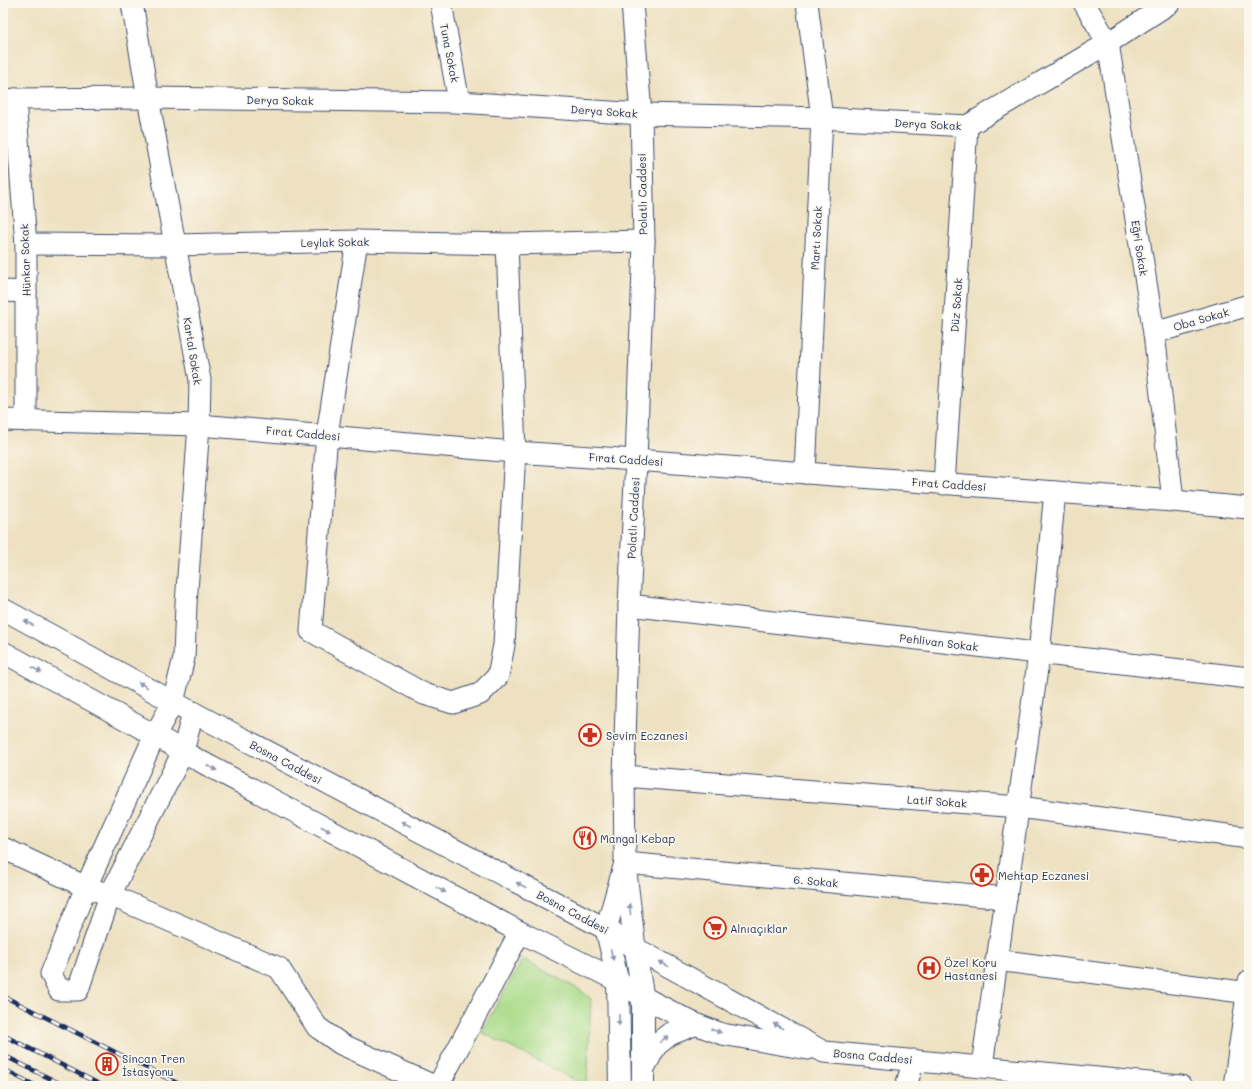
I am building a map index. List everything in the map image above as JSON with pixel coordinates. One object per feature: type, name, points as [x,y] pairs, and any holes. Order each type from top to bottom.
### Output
[{"type":"main road","points":[[618,981],[620,1086]]},
{"type":"main road","points":[[643,997],[644,1077]]},
{"type":"main road","points":[[644,1077],[656,1045],[670,1034],[695,1024]]},
{"type":"street","name":"Kartal Sokak","points":[[110,895],[78,990],[58,990],[51,974],[86,887],[155,735],[173,702],[184,658],[186,604],[199,425],[200,380],[132,3]]},
{"type":"street","name":"Tuna Sokak","points":[[441,3],[459,102]]},
{"type":"street","name":"Polatlı Caddesi","points":[[618,981],[606,929],[625,863],[624,776],[629,605],[644,241],[641,114],[632,3]]},
{"type":"street","name":"Martı Sokak","points":[[805,473],[822,118],[807,3]]},
{"type":"street","name":"Eğri Sokak","points":[[1084,3],[1108,43],[1154,333],[1173,501]]},
{"type":"street","name":"Derya Sokak","points":[[9,100],[148,98],[459,102],[641,114],[822,118],[967,126],[1108,43],[1170,3]]},
{"type":"street","name":"Hünkar Sokak","points":[[9,100],[26,244],[26,421]]},
{"type":"street","name":"Düz Sokak","points":[[944,484],[967,126]]},
{"type":"street","name":"Leylak Sokak","points":[[26,244],[175,245],[357,241],[507,244],[644,241]]},
{"type":"street","points":[[357,241],[327,435],[311,631],[424,694],[453,703],[480,694],[498,676],[504,645],[515,452],[507,244]]},
{"type":"street","points":[[3,291],[26,292]]},
{"type":"street","name":"Oba Sokak","points":[[1154,333],[1249,305]]},
{"type":"street","name":"Fırat Caddesi","points":[[3,420],[199,425],[515,452],[636,460],[1249,508]]},
{"type":"street","points":[[982,1066],[1039,654],[1055,492]]},
{"type":"street","name":"Pehlivan Sokak","points":[[629,605],[1249,678]]},
{"type":"street","name":"Bosna Caddesi","points":[[3,608],[173,702],[606,929],[634,948],[824,1052],[1181,1086]]},
{"type":"street","points":[[3,652],[155,735],[183,752],[520,932],[618,981],[643,997],[695,1024],[722,1034],[824,1052]]},
{"type":"street","points":[[110,895],[183,752],[192,712]]},
{"type":"street","name":"Latif Sokak","points":[[624,776],[1019,807],[1249,838]]},
{"type":"street","points":[[3,848],[86,887],[110,895],[279,968],[317,1027],[341,1044],[434,1086]]},
{"type":"street","points":[[625,863],[634,948],[643,997]]},
{"type":"street","name":"6. Sokak","points":[[625,863],[1006,898]]},
{"type":"street","points":[[438,1086],[520,932]]},
{"type":"street","points":[[996,960],[1248,989],[1234,1086]]},
{"type":"street","points":[[906,1086],[914,1060]]},
{"type":"green space","points":[[523,959],[580,990],[591,999],[587,1086],[481,1032]]},
{"type":"railway","points":[[3,996],[183,1086]]},
{"type":"railway","points":[[3,1035],[103,1086]]},
{"type":"railway","points":[[3,1055],[65,1086]]},
{"type":"railway","points":[[3,1069],[36,1086]]},
{"type":"place","name":"Sevim Eczanesi","points":[[590,735]]},
{"type":"place","name":"Mangal Kebap","points":[[585,838]]},
{"type":"place","name":"Mehtap Eczanesi","points":[[982,875]]},
{"type":"place","name":"Alnıaçıklar","points":[[715,928]]},
{"type":"place","name":"Özel Koru Hastanesi","points":[[929,968]]},
{"type":"place","name":"Sincan Tren İstasyonu","points":[[107,1064]]}]
